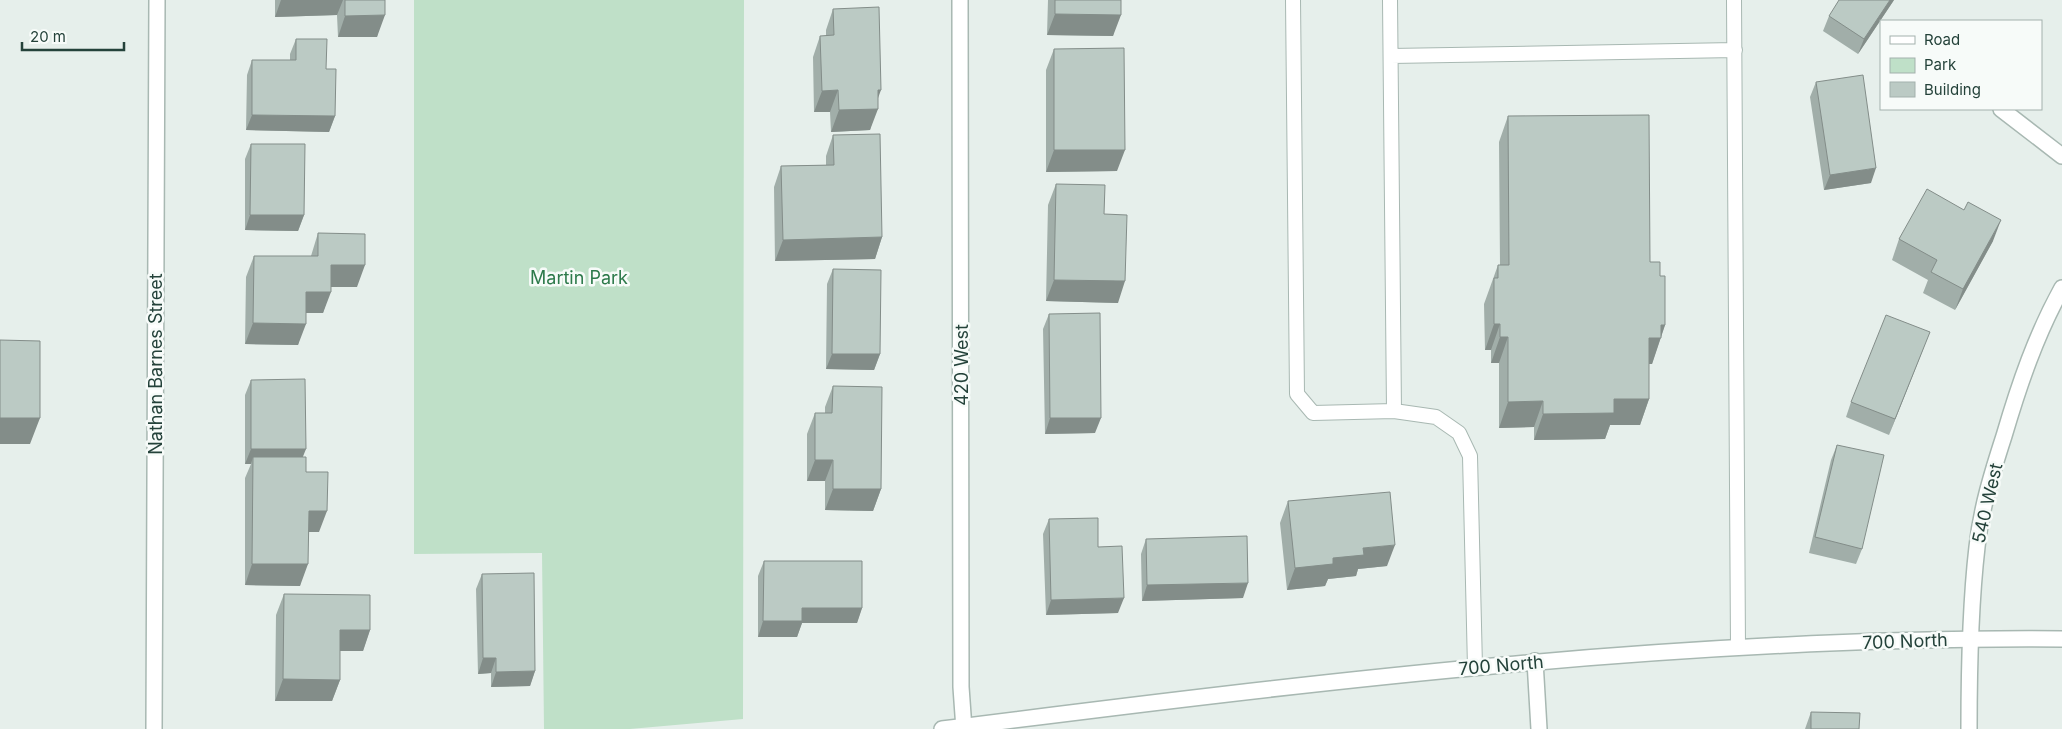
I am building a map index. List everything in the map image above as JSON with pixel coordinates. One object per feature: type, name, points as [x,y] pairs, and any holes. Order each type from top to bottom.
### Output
[{"type":"street","name":"Nathan Barnes Street","points":[[154,729],[157,0]]},
{"type":"street","name":"420 West","points":[[960,0],[961,688],[964,728]]},
{"type":"street","points":[[2002,110],[2062,156]]},
{"type":"street","name":"540 West","points":[[1969,729],[1971,639],[1977,546],[1986,495],[2022,375],[2049,312],[2062,288]]},
{"type":"street","name":"700 North","points":[[942,729],[964,728],[1535,661],[1738,647],[1971,639],[2062,639]]},
{"type":"street","points":[[1535,661],[1539,729]]},
{"type":"lane","points":[[1293,0],[1296,394],[1313,413],[1394,411],[1436,417],[1459,433],[1470,456],[1475,667]]},
{"type":"lane","points":[[1390,0],[1394,411]]},
{"type":"lane","points":[[1734,0],[1738,647]]},
{"type":"lane","points":[[1390,56],[1735,50]]},
{"type":"green space","name":"Martin Park","points":[[414,0],[744,0],[743,719],[630,729],[544,729],[542,553],[414,554]]},
{"type":"building","points":[[345,0],[385,0],[385,15],[345,16]]},
{"type":"building","points":[[1055,0],[1121,0],[1121,15],[1055,14]]},
{"type":"building","points":[[1839,0],[1890,0],[1864,39],[1829,16]]},
{"type":"building","points":[[879,7],[881,90],[878,90],[878,109],[839,110],[838,90],[822,91],[820,36],[834,35],[833,9]]},
{"type":"building","points":[[296,39],[327,39],[326,69],[336,69],[335,116],[252,115],[252,60],[296,60]]},
{"type":"building","points":[[1124,48],[1125,150],[1054,150],[1054,49]]},
{"type":"building","points":[[1863,75],[1876,168],[1830,175],[1816,82]]},
{"type":"building","points":[[1649,115],[1650,262],[1660,262],[1660,276],[1665,276],[1665,325],[1661,325],[1661,338],[1649,338],[1649,399],[1614,399],[1614,413],[1543,414],[1543,401],[1508,402],[1508,337],[1500,337],[1500,324],[1494,324],[1494,278],[1498,278],[1498,265],[1509,265],[1508,116]]},
{"type":"building","points":[[880,134],[882,237],[783,240],[781,166],[834,165],[833,135]]},
{"type":"building","points":[[251,144],[305,144],[304,215],[250,215]]},
{"type":"building","points":[[1056,184],[1105,185],[1104,214],[1127,215],[1125,281],[1054,280]]},
{"type":"building","points":[[1927,189],[1964,210],[1968,202],[2001,220],[1963,289],[1931,272],[1937,260],[1899,239]]},
{"type":"building","points":[[318,233],[365,234],[365,265],[331,265],[331,292],[306,292],[306,324],[253,323],[254,256],[318,256]]},
{"type":"building","points":[[833,269],[881,270],[880,354],[832,354]]},
{"type":"building","points":[[1100,313],[1101,418],[1050,418],[1049,314]]},
{"type":"building","points":[[1886,315],[1930,332],[1895,419],[1851,402]]},
{"type":"building","points":[[0,340],[40,341],[40,418],[0,418]]},
{"type":"building","points":[[305,379],[306,449],[251,449],[251,380]]},
{"type":"building","points":[[833,386],[882,387],[881,489],[833,489],[833,460],[815,460],[815,413],[832,413]]},
{"type":"building","points":[[1837,445],[1884,455],[1862,549],[1815,537]]},
{"type":"building","points":[[253,457],[306,457],[306,472],[328,472],[327,511],[309,511],[308,564],[252,564]]},
{"type":"building","points":[[1390,492],[1395,545],[1363,548],[1364,555],[1333,558],[1333,564],[1295,568],[1288,501]]},
{"type":"building","points":[[1098,518],[1098,547],[1122,546],[1124,598],[1051,600],[1049,519]]},
{"type":"building","points":[[1247,536],[1248,583],[1147,585],[1146,539]]},
{"type":"building","points":[[764,561],[862,561],[862,608],[802,608],[802,621],[763,621]]},
{"type":"building","points":[[534,573],[535,671],[496,672],[496,658],[483,658],[482,574]]},
{"type":"building","points":[[284,594],[370,595],[370,630],[340,630],[340,680],[283,679]]},
{"type":"building","points":[[1811,712],[1860,713],[1859,729],[1811,729]]}]
